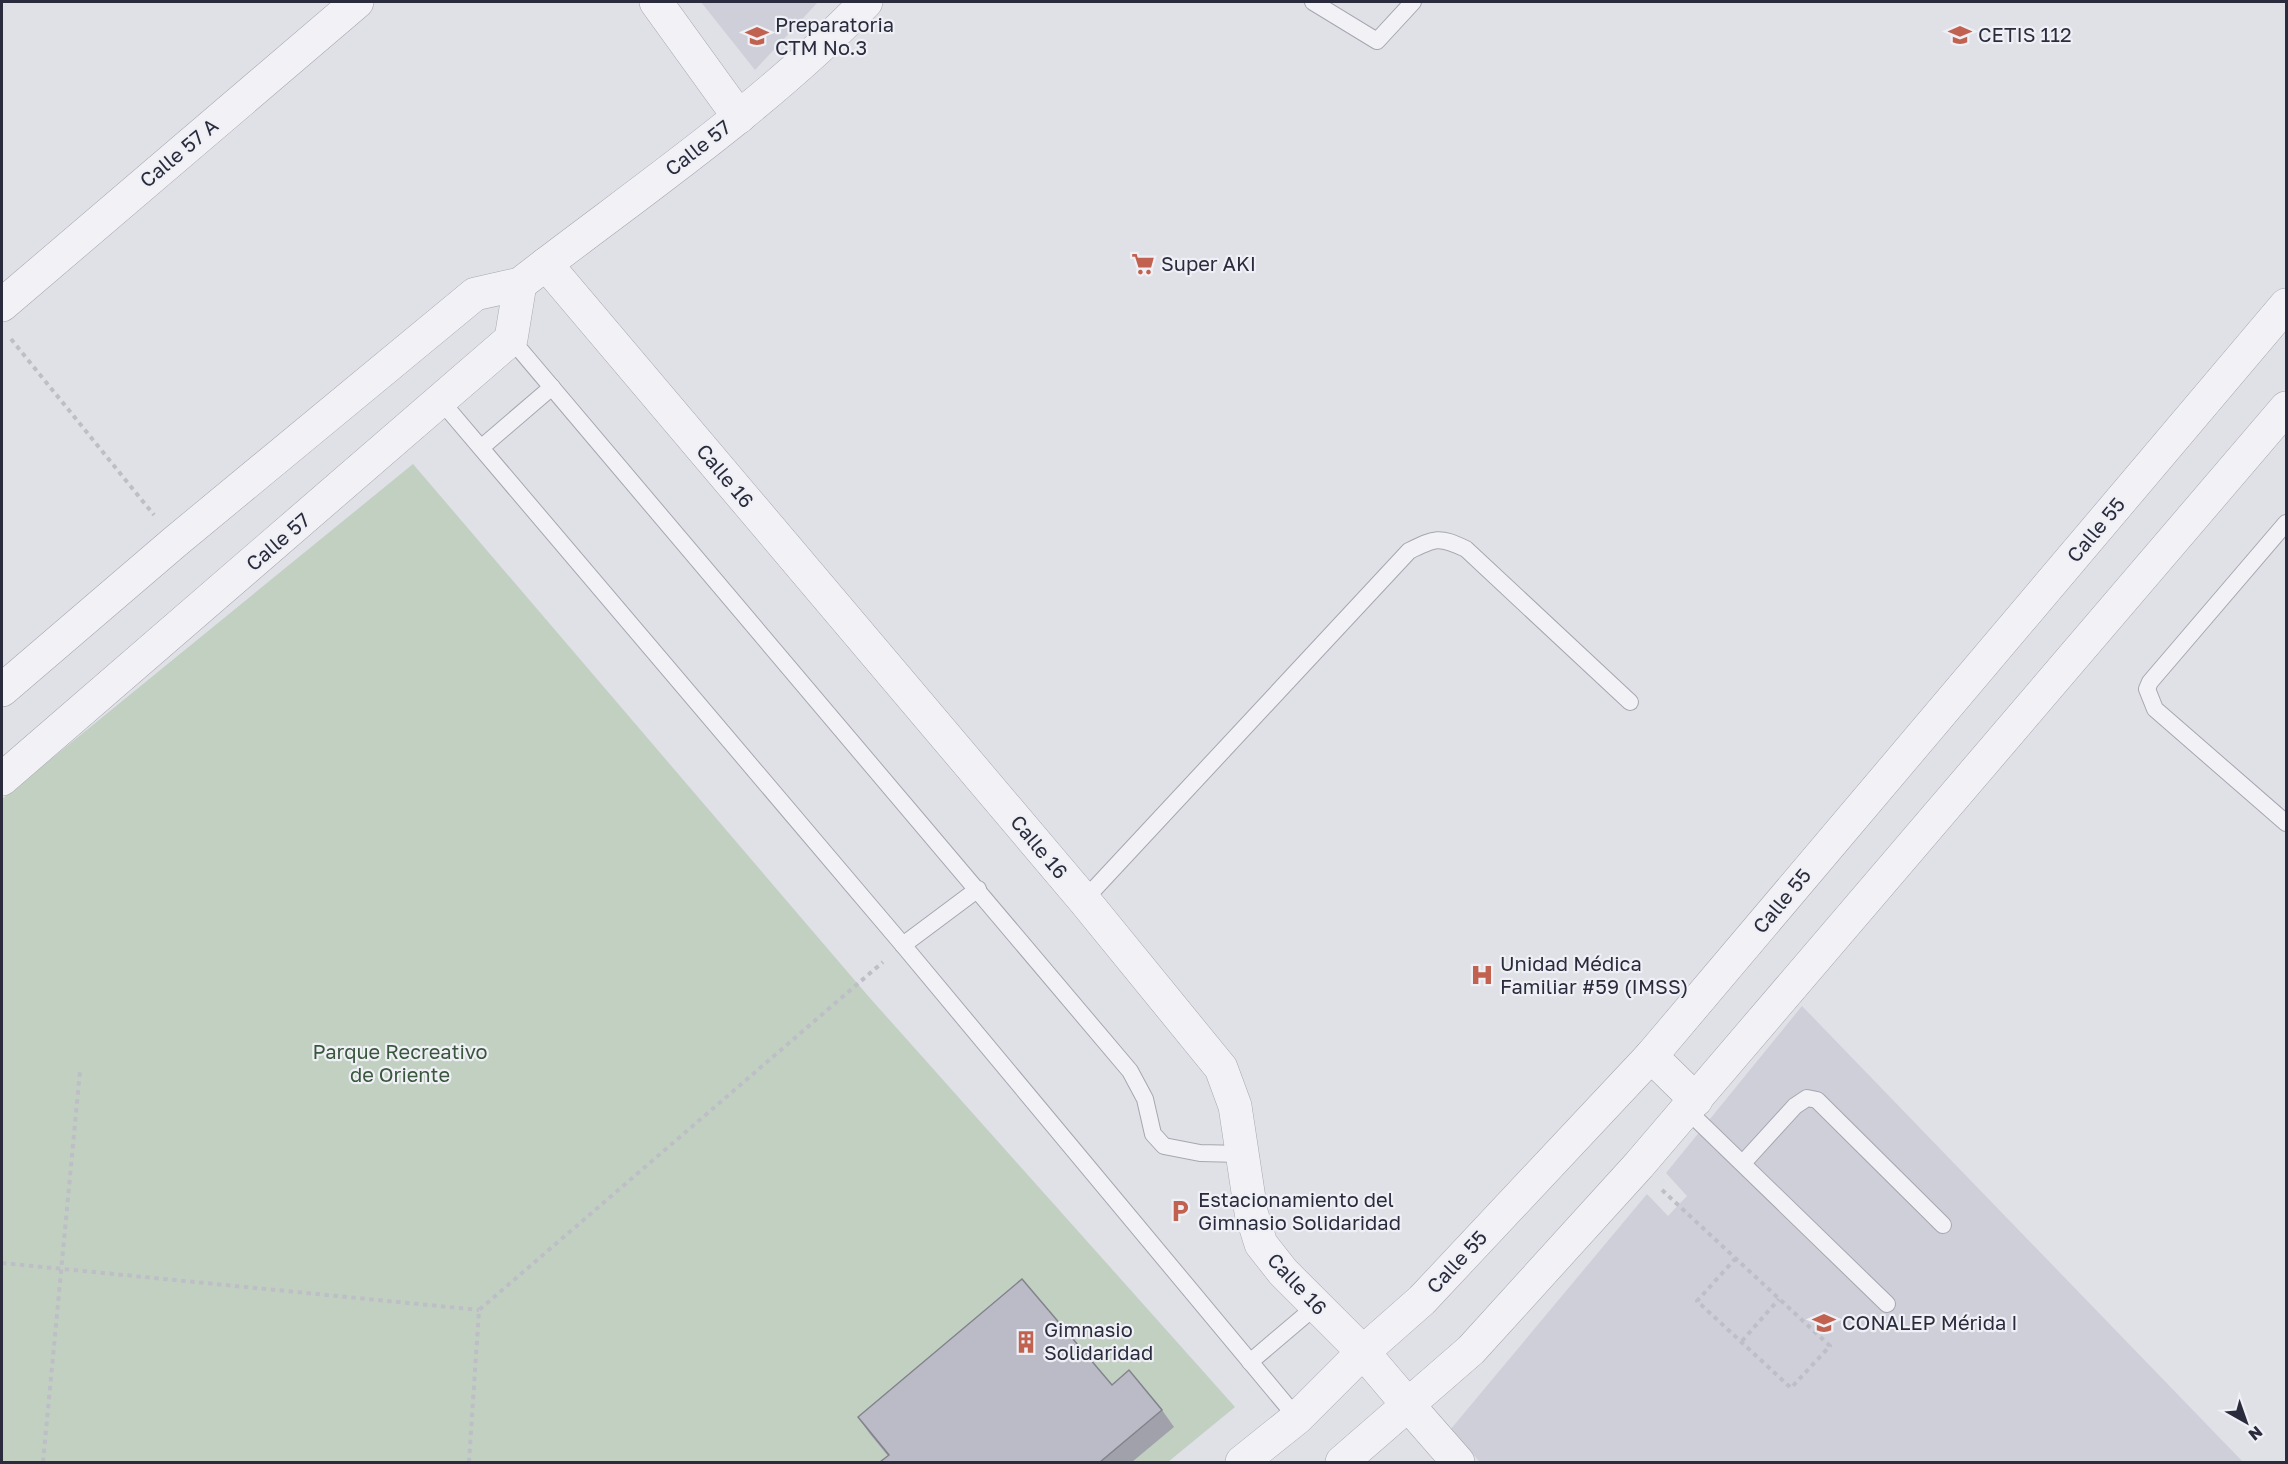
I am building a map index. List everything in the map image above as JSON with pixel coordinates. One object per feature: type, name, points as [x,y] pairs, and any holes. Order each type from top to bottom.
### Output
[{"type":"street","name":"Calle 57 A","points":[[5,320],[357,2]]},
{"type":"street","points":[[656,2],[739,117]]},
{"type":"street","name":"Calle 57","points":[[2,690],[176,541],[475,294],[520,284],[739,117],[824,45],[866,2]]},
{"type":"street","name":"Calle 16","points":[[546,264],[1084,900],[1221,1068],[1235,1106],[1251,1212],[1261,1245],[1283,1272],[1363,1352],[1458,1462]]},
{"type":"street","points":[[511,339],[520,284]]},
{"type":"street","name":"Calle 55","points":[[1242,1462],[1297,1418],[1363,1352],[1422,1300],[1651,1056],[2281,322]]},
{"type":"street","name":"Calle 57","points":[[2,780],[511,339]]},
{"type":"street","points":[[1342,1462],[1471,1350],[1692,1105],[2286,408]]},
{"type":"street","points":[[1651,1056],[1692,1105]]},
{"type":"lane","points":[[1313,2],[1377,41],[1413,2]]},
{"type":"lane","points":[[511,339],[1130,1071],[1145,1099],[1152,1134],[1164,1146],[1200,1153],[1241,1154]]},
{"type":"lane","points":[[482,447],[552,387]]},
{"type":"lane","points":[[441,401],[903,945],[1297,1418]]},
{"type":"lane","points":[[2286,524],[2150,682],[2147,689],[2155,709],[2286,823]]},
{"type":"lane","points":[[1084,900],[1409,551],[1434,538],[1450,541],[1466,549],[1629,702]]},
{"type":"lane","points":[[903,945],[978,889]]},
{"type":"lane","points":[[1743,1163],[1795,1106],[1807,1098],[1817,1100],[1943,1225]]},
{"type":"lane","points":[[1692,1105],[1743,1163],[1887,1304]]},
{"type":"lane","points":[[1250,1362],[1316,1306]]},
{"type":"path","points":[[5,320],[176,541]]},
{"type":"path","points":[[469,1462],[479,1310],[903,945]]},
{"type":"path","points":[[43,1462],[80,1071]]},
{"type":"path","points":[[1677,1206],[1779,1299],[1830,1346],[1791,1388],[1697,1301],[1735,1259]]},
{"type":"path","points":[[2,1263],[479,1310]]},
{"type":"path","points":[[1742,1341],[1779,1299]]},
{"type":"shaded area","name":"Preparatoria CTM No.3","points":[[701,2],[818,2],[755,70]]},
{"type":"shaded area","name":"CONALEP Mérida I","points":[[1802,1006],[2243,1462],[1480,1462],[1450,1430],[1647,1194],[1668,1216],[1687,1196],[1666,1173]]},
{"type":"green space","name":"Parque Recreativo de Oriente","points":[[413,464],[869,997],[1235,1407],[1168,1462],[2,1462],[2,799]]},
{"type":"building","name":"Gimnasio Solidaridad","points":[[1022,1279],[1112,1385],[1129,1370],[1162,1410],[1100,1462],[880,1462],[889,1455],[858,1417]]},
{"type":"place","name":"CETIS 112","points":[[1960,35]]},
{"type":"place","name":"Preparatoria CTM No.3","points":[[757,36]]},
{"type":"place","name":"Super AKI","points":[[1143,264]]},
{"type":"place","name":"Unidad Médica Familiar #59 (IMSS)","points":[[1482,975]]},
{"type":"place","name":"Estacionamiento del Gimnasio Solidaridad","points":[[1180,1211]]},
{"type":"place","name":"CONALEP Mérida I","points":[[1824,1323]]},
{"type":"place","name":"Gimnasio Solidaridad","points":[[1026,1342]]}]
